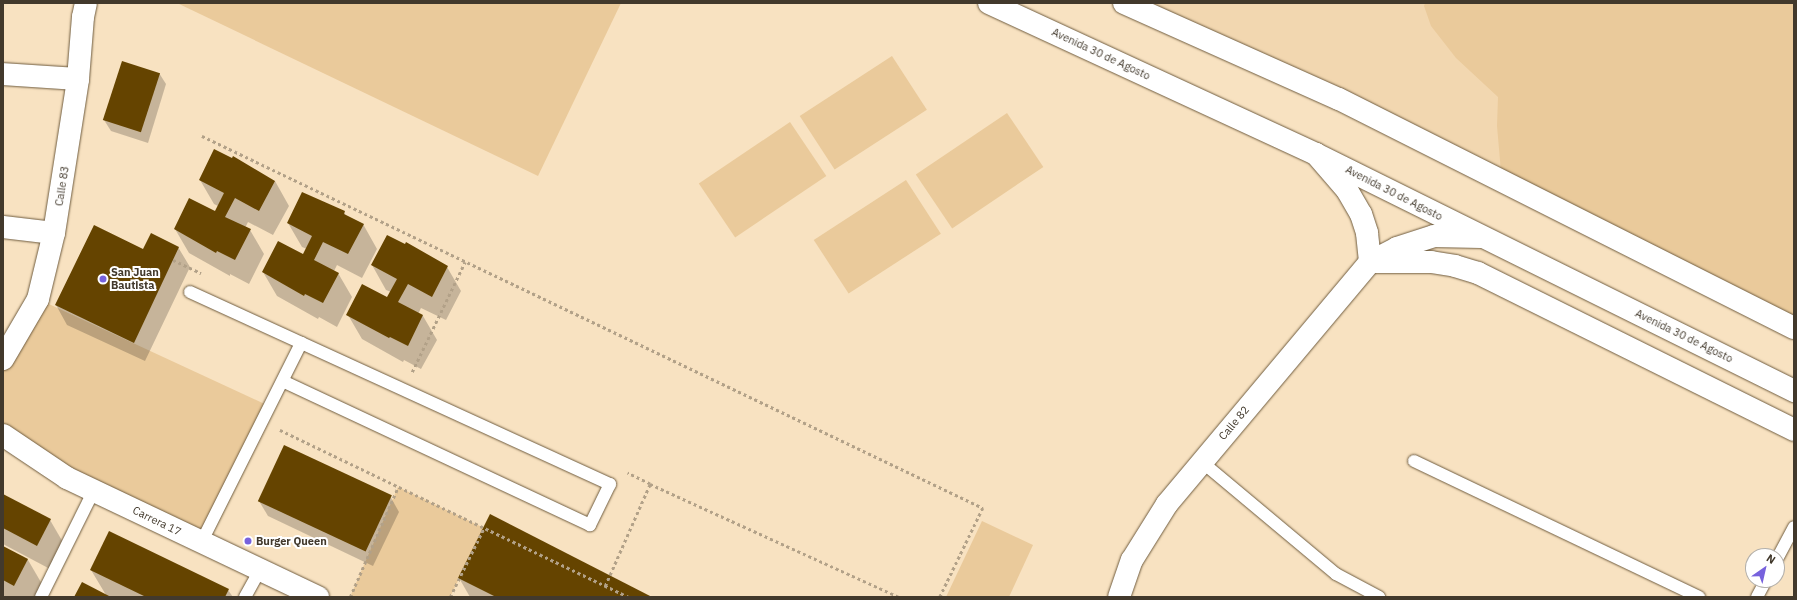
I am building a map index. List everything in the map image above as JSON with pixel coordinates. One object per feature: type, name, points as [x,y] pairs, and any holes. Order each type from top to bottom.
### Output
[{"type":"street","name":"Calle 83","points":[[3,359],[38,299],[54,233],[78,80],[83,17],[86,3]]},
{"type":"street","name":"Avenida 30 de Agosto","points":[[989,3],[1316,154],[1794,391]]},
{"type":"street","points":[[1124,3],[1339,99],[1794,328]]},
{"type":"street","points":[[3,74],[78,80]]},
{"type":"street","points":[[1316,154],[1347,190],[1360,214],[1367,233],[1370,262],[1431,262],[1455,266],[1478,273],[1794,430]]},
{"type":"street","points":[[3,227],[54,233]]},
{"type":"street","name":"Calle 82","points":[[1119,597],[1132,560],[1144,538],[1167,504],[1370,262],[1397,248],[1434,236],[1481,237]]},
{"type":"street","name":"Carrera 17","points":[[3,435],[67,478],[201,543],[318,597]]},
{"type":"lane","points":[[190,292],[610,484],[590,525],[283,381]]},
{"type":"lane","points":[[201,543],[302,343]]},
{"type":"lane","points":[[1414,461],[1699,597]]},
{"type":"lane","points":[[1202,462],[1336,574],[1379,597]]},
{"type":"lane","points":[[41,597],[94,490]]},
{"type":"lane","points":[[1783,548],[1794,527]]},
{"type":"lane","points":[[245,597],[260,570]]},
{"type":"lane","points":[[1757,597],[1762,588]]},
{"type":"path","points":[[202,136],[983,508],[940,597]]},
{"type":"path","points":[[412,372],[465,262]]},
{"type":"path","points":[[278,430],[629,597]]},
{"type":"path","points":[[650,484],[899,597]]},
{"type":"path","points":[[350,597],[398,487]]},
{"type":"path","points":[[450,597],[484,528]]},
{"type":"shaded area","points":[[177,3],[621,3],[538,176]]},
{"type":"shaded area","points":[[1124,3],[1794,3],[1794,328]]},
{"type":"shaded area","points":[[1425,3],[1794,3],[1794,328],[1502,183],[1497,126],[1498,97],[1456,58],[1431,26],[1424,6]]},
{"type":"shaded area","points":[[892,56],[927,110],[835,170],[800,116]]},
{"type":"shaded area","points":[[1007,113],[1043,167],[952,228],[916,175]]},
{"type":"shaded area","points":[[790,122],[826,176],[735,237],[699,184]]},
{"type":"shaded area","points":[[906,180],[941,234],[849,294],[814,240]]},
{"type":"shaded area","points":[[38,299],[271,407],[201,543],[3,435],[3,359]]},
{"type":"shaded area","points":[[398,487],[484,528],[450,597],[350,597]]},
{"type":"shaded area","points":[[982,521],[1033,545],[1009,597],[946,597]]},
{"type":"building","points":[[122,61],[160,73],[141,132],[103,120]]},
{"type":"building","points":[[214,149],[232,158],[233,156],[275,181],[259,211],[235,198],[225,217],[251,229],[235,260],[217,251],[216,253],[174,229],[189,198],[215,211],[224,193],[199,180]]},
{"type":"building","points":[[302,192],[345,211],[344,214],[364,224],[348,254],[323,242],[314,260],[339,273],[323,303],[305,294],[304,296],[262,272],[278,241],[303,254],[312,236],[287,223]]},
{"type":"building","name":"San Juan Bautista","points":[[94,225],[143,249],[151,233],[179,247],[134,343],[55,305]]},
{"type":"building","points":[[387,235],[405,244],[406,242],[448,266],[432,297],[408,284],[398,302],[423,315],[408,346],[390,337],[389,338],[346,315],[362,284],[387,297],[397,279],[371,265]]},
{"type":"building","points":[[284,445],[392,495],[366,551],[258,501]]},
{"type":"building","points":[[3,494],[51,519],[37,546],[3,528]]},
{"type":"building","points":[[490,514],[652,597],[496,597],[458,578]]},
{"type":"building","points":[[109,531],[229,589],[225,597],[146,597],[90,570]]},
{"type":"building","points":[[3,546],[28,559],[14,586],[3,580]]},
{"type":"building","points":[[82,582],[111,597],[74,597]]},
{"type":"place","name":"San Juan Bautista","points":[[103,279]]},
{"type":"place","name":"Burger Queen","points":[[248,541]]}]
